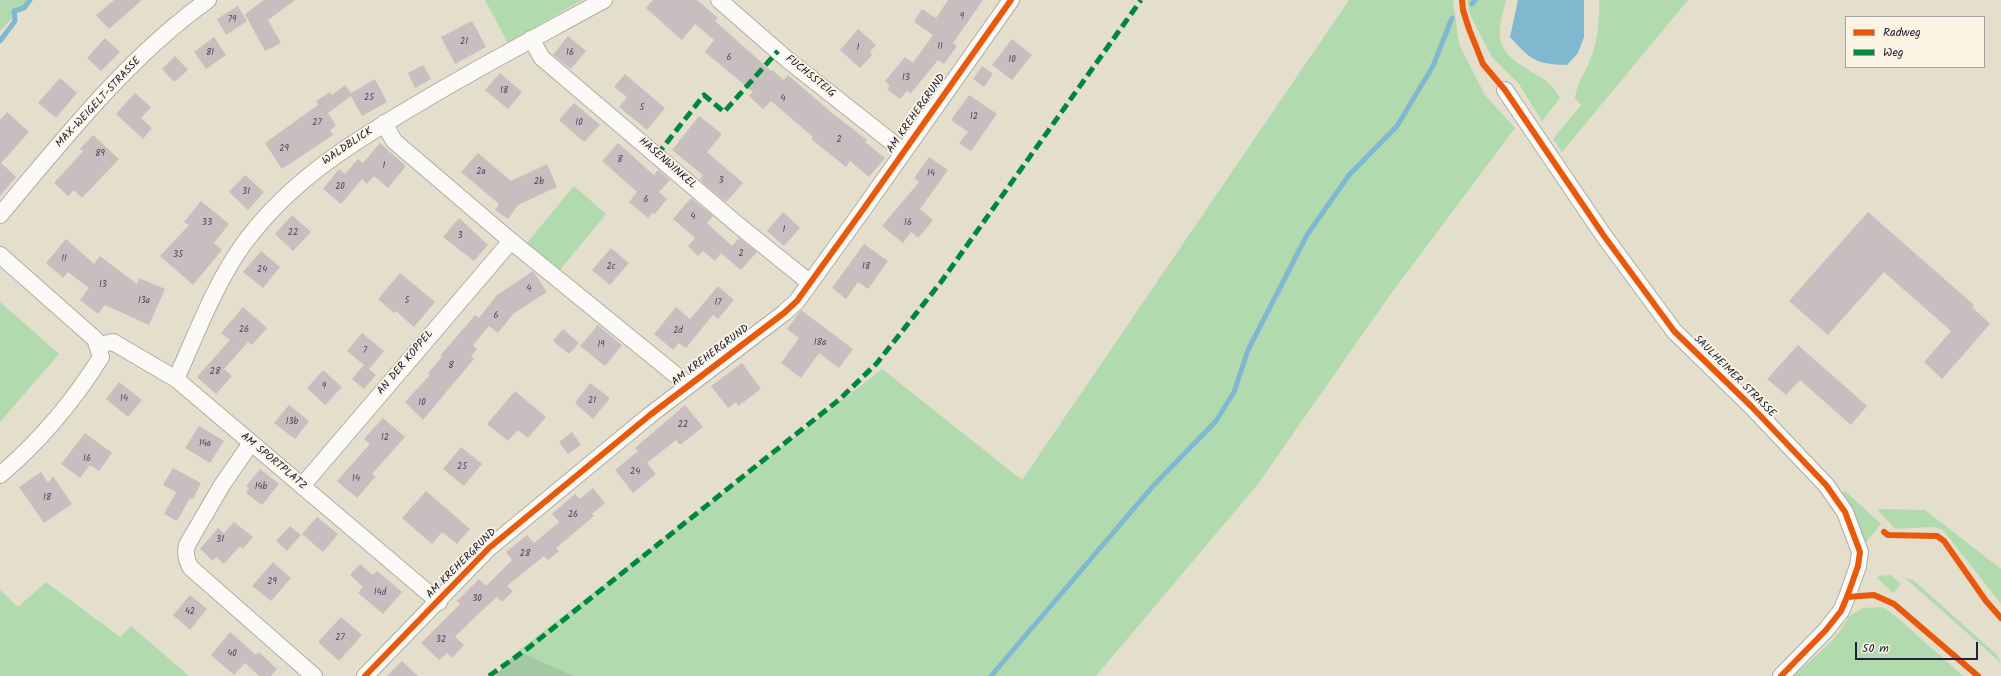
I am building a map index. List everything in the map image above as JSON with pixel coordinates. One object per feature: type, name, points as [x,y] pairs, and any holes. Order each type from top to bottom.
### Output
[{"type":"street","name":"MAX-WEIGELT-STRASSE","points":[[0,215],[81,119],[142,55],[186,16],[208,0]]},
{"type":"street","name":"WALDBLICK","points":[[176,379],[218,286],[244,243],[265,217],[312,171],[384,123],[531,39],[604,0]]},
{"type":"street","name":"FUCHSSTEIG","points":[[719,0],[778,51],[903,151]]},
{"type":"street","name":"AM KREHERGRUND","points":[[365,676],[489,548],[688,385],[784,313],[796,300],[862,211],[1011,0]]},
{"type":"street","name":"HASENWINKEL","points":[[531,39],[542,58],[738,225],[809,282]]},
{"type":"street","name":"SAULHEIMER STRASSE","points":[[1506,90],[1604,236],[1674,332],[1751,406],[1826,485],[1845,512],[1860,552],[1858,566],[1847,597],[1841,611],[1826,630],[1781,676]]},
{"type":"street","points":[[384,123],[394,141],[511,241],[688,385]]},
{"type":"street","name":"AN DER KOPPEL","points":[[302,486],[511,241]]},
{"type":"street","points":[[0,256],[95,339],[101,357],[62,414],[19,458],[0,475]]},
{"type":"street","name":"AM SPORTPLATZ","points":[[98,345],[113,342],[176,379],[438,602]]},
{"type":"street","points":[[251,443],[222,485],[187,545],[185,553],[187,561],[191,568],[314,676]]},
{"type":"green space","points":[[0,0],[29,0],[0,31]]},
{"type":"green space","points":[[485,0],[582,0],[508,43]]},
{"type":"green space","points":[[1349,0],[1453,0],[1459,44],[1485,95],[1515,128],[1387,299],[1258,484],[1096,676],[574,676],[518,651],[882,369],[1022,480]]},
{"type":"green space","points":[[1467,0],[1506,0],[1500,26],[1501,40],[1504,48],[1508,55],[1515,61],[1538,75],[1554,88],[1560,98],[1542,121],[1519,84],[1492,57],[1471,17]]},
{"type":"green space","points":[[1599,0],[1688,0],[1562,152],[1553,139],[1581,105],[1575,98],[1578,85],[1590,60],[1595,43],[1599,17]]},
{"type":"green space","points":[[574,186],[606,214],[555,276],[522,249]]},
{"type":"green space","points":[[0,302],[59,354],[0,422]]},
{"type":"green space","points":[[1845,491],[1881,524],[1866,542],[1862,542],[1851,508],[1842,493]]},
{"type":"green space","points":[[1877,509],[1925,510],[2001,569],[2001,604],[1943,530],[1933,527],[1895,529]]},
{"type":"green space","points":[[1891,575],[1901,584],[1893,593],[1877,578],[1879,576]]},
{"type":"green space","points":[[1905,578],[1913,580],[1997,655],[2001,663]]},
{"type":"green space","points":[[46,582],[120,637],[131,626],[189,676],[0,676],[0,590],[18,607]]},
{"type":"green space","points":[[1882,607],[1892,613],[1963,676],[1793,676],[1832,640],[1845,624],[1849,616],[1863,608]]},
{"type":"green space","points":[[518,651],[574,676],[495,676]]},
{"type":"water","points":[[1518,0],[1584,0],[1584,37],[1578,53],[1567,65],[1540,62],[1523,51],[1510,37]]},
{"type":"building","points":[[114,0],[142,0],[109,29],[96,15]]},
{"type":"building","points":[[264,0],[295,0],[268,20],[281,43],[265,51],[245,14]]},
{"type":"building","points":[[653,0],[697,0],[718,18],[715,21],[771,71],[772,70],[784,80],[788,75],[832,113],[867,140],[865,142],[885,158],[869,177],[850,161],[846,167],[811,139],[813,137],[771,101],[763,109],[749,96],[753,92],[705,52],[714,40],[695,24],[682,40],[646,8]]},
{"type":"building","points":[[948,0],[983,0],[953,43],[957,46],[944,64],[938,60],[911,93],[907,91],[900,99],[887,89],[890,86],[885,81],[905,57],[913,63],[933,35],[914,22],[922,9],[936,18]]},
{"type":"building","points":[[238,6],[247,21],[226,35],[217,19]]},
{"type":"building","points":[[472,21],[486,47],[455,64],[441,37]]},
{"type":"building","points":[[858,29],[876,45],[870,52],[872,55],[860,68],[840,50]]},
{"type":"building","points":[[568,36],[586,51],[571,69],[553,55]]},
{"type":"building","points":[[214,37],[226,55],[206,69],[194,52]]},
{"type":"building","points":[[105,38],[120,52],[101,71],[87,58]]},
{"type":"building","points":[[1012,39],[1032,55],[1012,80],[992,65]]},
{"type":"building","points":[[175,56],[188,70],[174,82],[162,69]]},
{"type":"building","points":[[423,65],[431,79],[415,88],[408,73]]},
{"type":"building","points":[[982,66],[993,74],[984,87],[973,79]]},
{"type":"building","points":[[500,73],[522,92],[508,109],[485,90]]},
{"type":"building","points":[[625,74],[665,108],[647,130],[619,107],[627,97],[614,87]]},
{"type":"building","points":[[60,78],[77,93],[56,118],[38,103]]},
{"type":"building","points":[[375,79],[387,102],[362,116],[351,96],[328,113],[336,126],[330,130],[333,135],[282,169],[265,143],[318,105],[316,101],[330,92],[332,95],[345,85],[351,93]]},
{"type":"building","points":[[135,93],[151,107],[141,118],[152,128],[143,139],[116,114]]},
{"type":"building","points":[[969,95],[997,114],[971,151],[959,143],[968,132],[951,120]]},
{"type":"building","points":[[574,103],[600,125],[584,142],[559,120]]},
{"type":"building","points":[[7,112],[29,132],[1,163],[16,177],[0,196],[0,120]]},
{"type":"building","points":[[699,116],[722,134],[707,152],[743,183],[726,202],[704,184],[700,179],[703,175],[672,150]]},
{"type":"building","points":[[93,135],[119,159],[82,198],[74,190],[68,196],[54,183],[83,151],[80,149]]},
{"type":"building","points":[[380,143],[406,166],[388,188],[374,176],[367,184],[362,179],[341,204],[323,189],[339,169],[345,174],[358,159],[363,163]]},
{"type":"building","points":[[618,143],[654,175],[658,170],[670,180],[659,192],[667,199],[655,214],[653,212],[648,218],[629,202],[637,192],[602,161]]},
{"type":"building","points":[[478,153],[511,181],[547,164],[557,187],[518,205],[508,219],[495,210],[499,204],[461,172]]},
{"type":"building","points":[[929,157],[948,170],[920,209],[933,220],[918,238],[911,232],[903,243],[882,226],[919,182],[914,178]]},
{"type":"building","points":[[245,175],[264,192],[248,210],[229,192]]},
{"type":"building","points":[[691,198],[713,216],[707,223],[732,246],[739,238],[757,252],[741,270],[721,253],[715,261],[703,251],[698,256],[688,246],[695,238],[673,219]]},
{"type":"building","points":[[201,201],[229,224],[214,243],[222,250],[193,285],[160,256],[189,225],[184,222]]},
{"type":"building","points":[[783,212],[800,228],[784,246],[767,231]]},
{"type":"building","points":[[1868,212],[1974,305],[1972,307],[1990,324],[1942,379],[1924,362],[1951,331],[1884,272],[1828,335],[1789,301]]},
{"type":"building","points":[[292,215],[311,232],[293,251],[275,234]]},
{"type":"building","points":[[459,218],[488,245],[474,261],[443,237]]},
{"type":"building","points":[[66,239],[94,264],[100,256],[137,284],[139,278],[165,289],[149,325],[105,305],[98,314],[80,300],[89,288],[68,272],[63,278],[46,263]]},
{"type":"building","points":[[864,244],[888,261],[868,289],[858,282],[846,299],[832,288]]},
{"type":"building","points":[[611,248],[629,263],[610,285],[592,270]]},
{"type":"building","points":[[261,251],[280,267],[263,288],[243,272]]},
{"type":"building","points":[[533,271],[547,292],[513,314],[498,333],[489,326],[473,345],[477,349],[471,356],[474,359],[423,420],[405,402],[430,375],[428,373],[442,357],[440,356],[475,315],[479,318],[497,295]]},
{"type":"building","points":[[400,273],[435,302],[414,327],[396,311],[394,313],[378,299]]},
{"type":"building","points":[[718,286],[734,300],[718,319],[713,315],[686,348],[679,343],[673,350],[654,334],[676,307],[690,319]]},
{"type":"building","points":[[243,307],[267,328],[252,345],[248,342],[224,369],[232,376],[216,394],[197,377],[230,340],[221,333]]},
{"type":"building","points":[[801,310],[853,349],[839,368],[819,353],[801,378],[781,363],[799,338],[787,329]]},
{"type":"building","points":[[598,325],[622,345],[605,366],[580,346]]},
{"type":"building","points":[[563,329],[579,343],[569,354],[553,341]]},
{"type":"building","points":[[362,333],[384,351],[369,369],[347,351]]},
{"type":"building","points":[[1798,345],[1867,406],[1851,425],[1800,380],[1786,395],[1767,379]]},
{"type":"building","points":[[742,363],[761,389],[738,406],[736,402],[728,408],[711,386]]},
{"type":"building","points":[[364,365],[376,375],[364,389],[352,379]]},
{"type":"building","points":[[323,370],[342,387],[325,405],[307,388]]},
{"type":"building","points":[[119,382],[142,400],[128,417],[106,399]]},
{"type":"building","points":[[590,383],[610,398],[593,419],[575,403]]},
{"type":"building","points":[[515,391],[546,417],[528,438],[518,430],[508,441],[487,424]]},
{"type":"building","points":[[289,405],[309,421],[295,439],[274,423]]},
{"type":"building","points":[[685,405],[703,427],[680,445],[676,440],[647,463],[656,474],[633,493],[615,470],[638,451],[635,448]]},
{"type":"building","points":[[383,418],[405,437],[372,474],[375,477],[357,498],[337,481],[370,444],[364,439]]},
{"type":"building","points":[[199,426],[224,441],[210,463],[185,448]]},
{"type":"building","points":[[572,432],[581,445],[568,454],[559,442]]},
{"type":"building","points":[[85,433],[112,453],[99,471],[90,465],[80,478],[61,464]]},
{"type":"building","points":[[461,447],[482,464],[464,486],[443,469]]},
{"type":"building","points":[[173,468],[201,483],[193,499],[190,498],[177,521],[164,514],[176,492],[163,485]]},
{"type":"building","points":[[260,469],[279,484],[262,505],[246,493],[249,488],[246,486]]},
{"type":"building","points":[[41,472],[48,483],[53,476],[72,504],[44,523],[19,487]]},
{"type":"building","points":[[593,488],[605,503],[592,514],[594,516],[556,548],[559,551],[548,560],[544,556],[507,586],[513,591],[502,602],[497,597],[455,637],[464,645],[452,658],[447,653],[439,660],[421,643],[460,604],[457,601],[479,579],[486,586],[512,560],[506,552],[527,535],[534,543],[559,522],[552,514],[575,494],[580,499]]},
{"type":"building","points":[[426,491],[470,529],[457,544],[442,532],[432,544],[402,518]]},
{"type":"building","points":[[317,517],[338,534],[323,552],[302,534]]},
{"type":"building","points":[[234,522],[253,537],[243,549],[240,546],[224,564],[216,557],[213,561],[200,549],[218,528],[224,533]]},
{"type":"building","points":[[290,526],[301,535],[287,551],[276,541]]},
{"type":"building","points":[[273,562],[291,578],[271,601],[252,586]]},
{"type":"building","points":[[360,564],[373,575],[377,571],[402,592],[383,614],[358,593],[363,587],[350,575]]},
{"type":"building","points":[[190,595],[207,609],[190,630],[173,615]]},
{"type":"building","points":[[341,617],[362,635],[339,661],[318,642]]},
{"type":"building","points":[[230,632],[256,655],[259,652],[277,669],[271,676],[259,676],[245,663],[234,675],[211,655]]},
{"type":"building","points":[[402,661],[418,676],[387,676]]},
{"type":"waterway","points":[[0,41],[15,21],[14,11],[24,8],[30,0]]},
{"type":"waterway","points":[[1472,4],[1475,0]]},
{"type":"waterway","points":[[991,676],[1153,486],[1216,421],[1234,392],[1248,350],[1307,235],[1349,175],[1397,126],[1433,66],[1452,18]]},
{"type":"marked path","points":[[489,676],[527,649],[840,399],[877,363],[941,282],[1141,0]]},
{"type":"marked path","points":[[657,155],[704,95],[724,112],[778,51]]},
{"type":"cycle path","points":[[365,676],[489,548],[650,415],[784,313],[797,301],[1011,0]]},
{"type":"cycle path","points":[[1462,0],[1463,10],[1469,29],[1483,64],[1505,90],[1604,236],[1674,331],[1751,406],[1826,485],[1845,512],[1860,552],[1858,566],[1847,597],[1841,611],[1826,630],[1781,676]]},
{"type":"cycle path","points":[[1884,532],[1888,535],[1937,536],[1944,541],[1986,601],[2001,618]]},
{"type":"cycle path","points":[[1847,597],[1874,595],[1894,604],[1978,676]]}]
